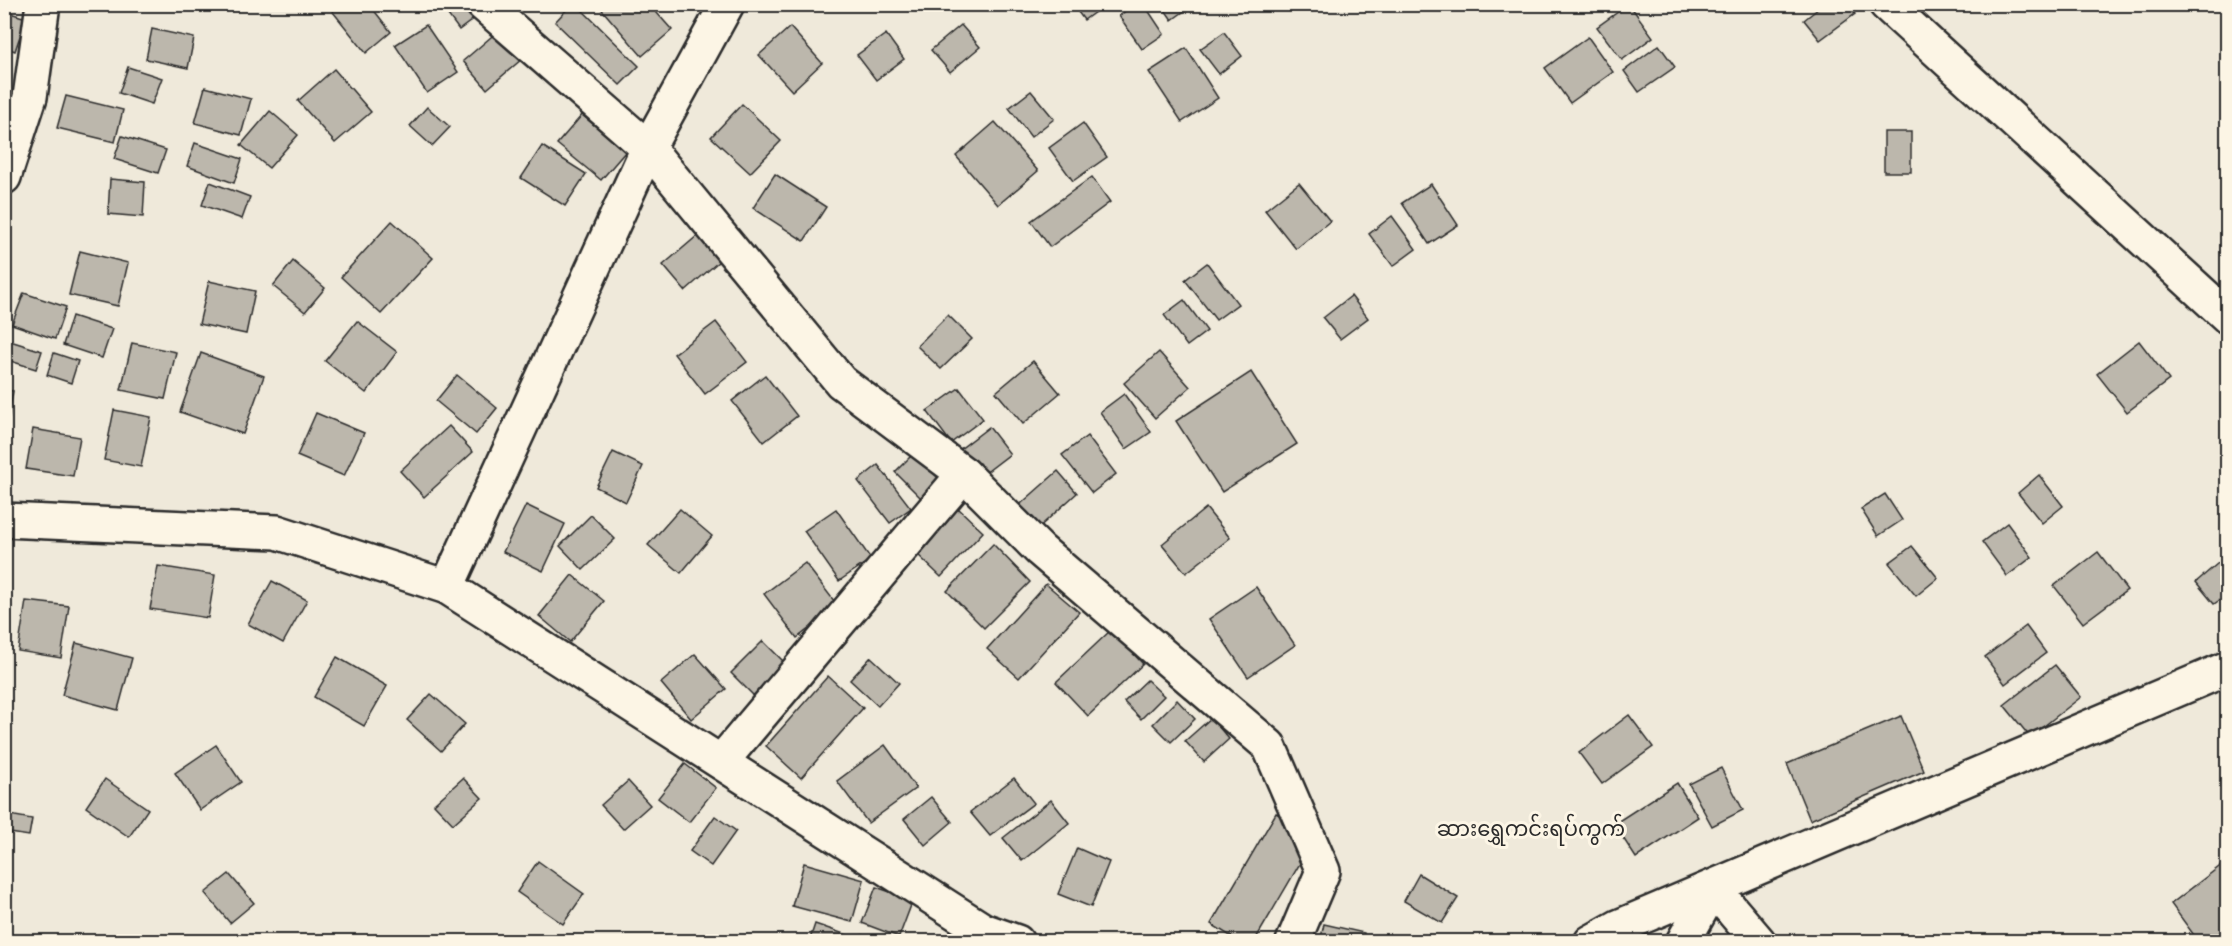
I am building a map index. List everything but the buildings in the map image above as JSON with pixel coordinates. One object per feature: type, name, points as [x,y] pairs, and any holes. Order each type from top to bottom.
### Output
[{"type":"street","points":[[4,177],[30,97],[43,4]]},
{"type":"street","points":[[483,4],[648,148],[841,382],[964,474],[1040,550],[1269,746],[1323,872],[1293,942]]},
{"type":"street","points":[[447,587],[648,148],[727,4]]},
{"type":"street","points":[[1886,4],[2228,317]]},
{"type":"street","points":[[721,762],[964,474]]},
{"type":"street","points":[[4,520],[277,532],[447,587],[983,930],[1017,942]]},
{"type":"street","points":[[1591,942],[2228,668]]},
{"type":"street","points":[[1683,942],[1713,888]]},
{"type":"street","points":[[1713,888],[1759,942]]},
{"type":"district","name":"ဆားရွှေကင်းရပ်ကွက်","points":[[1531,829]]}]
